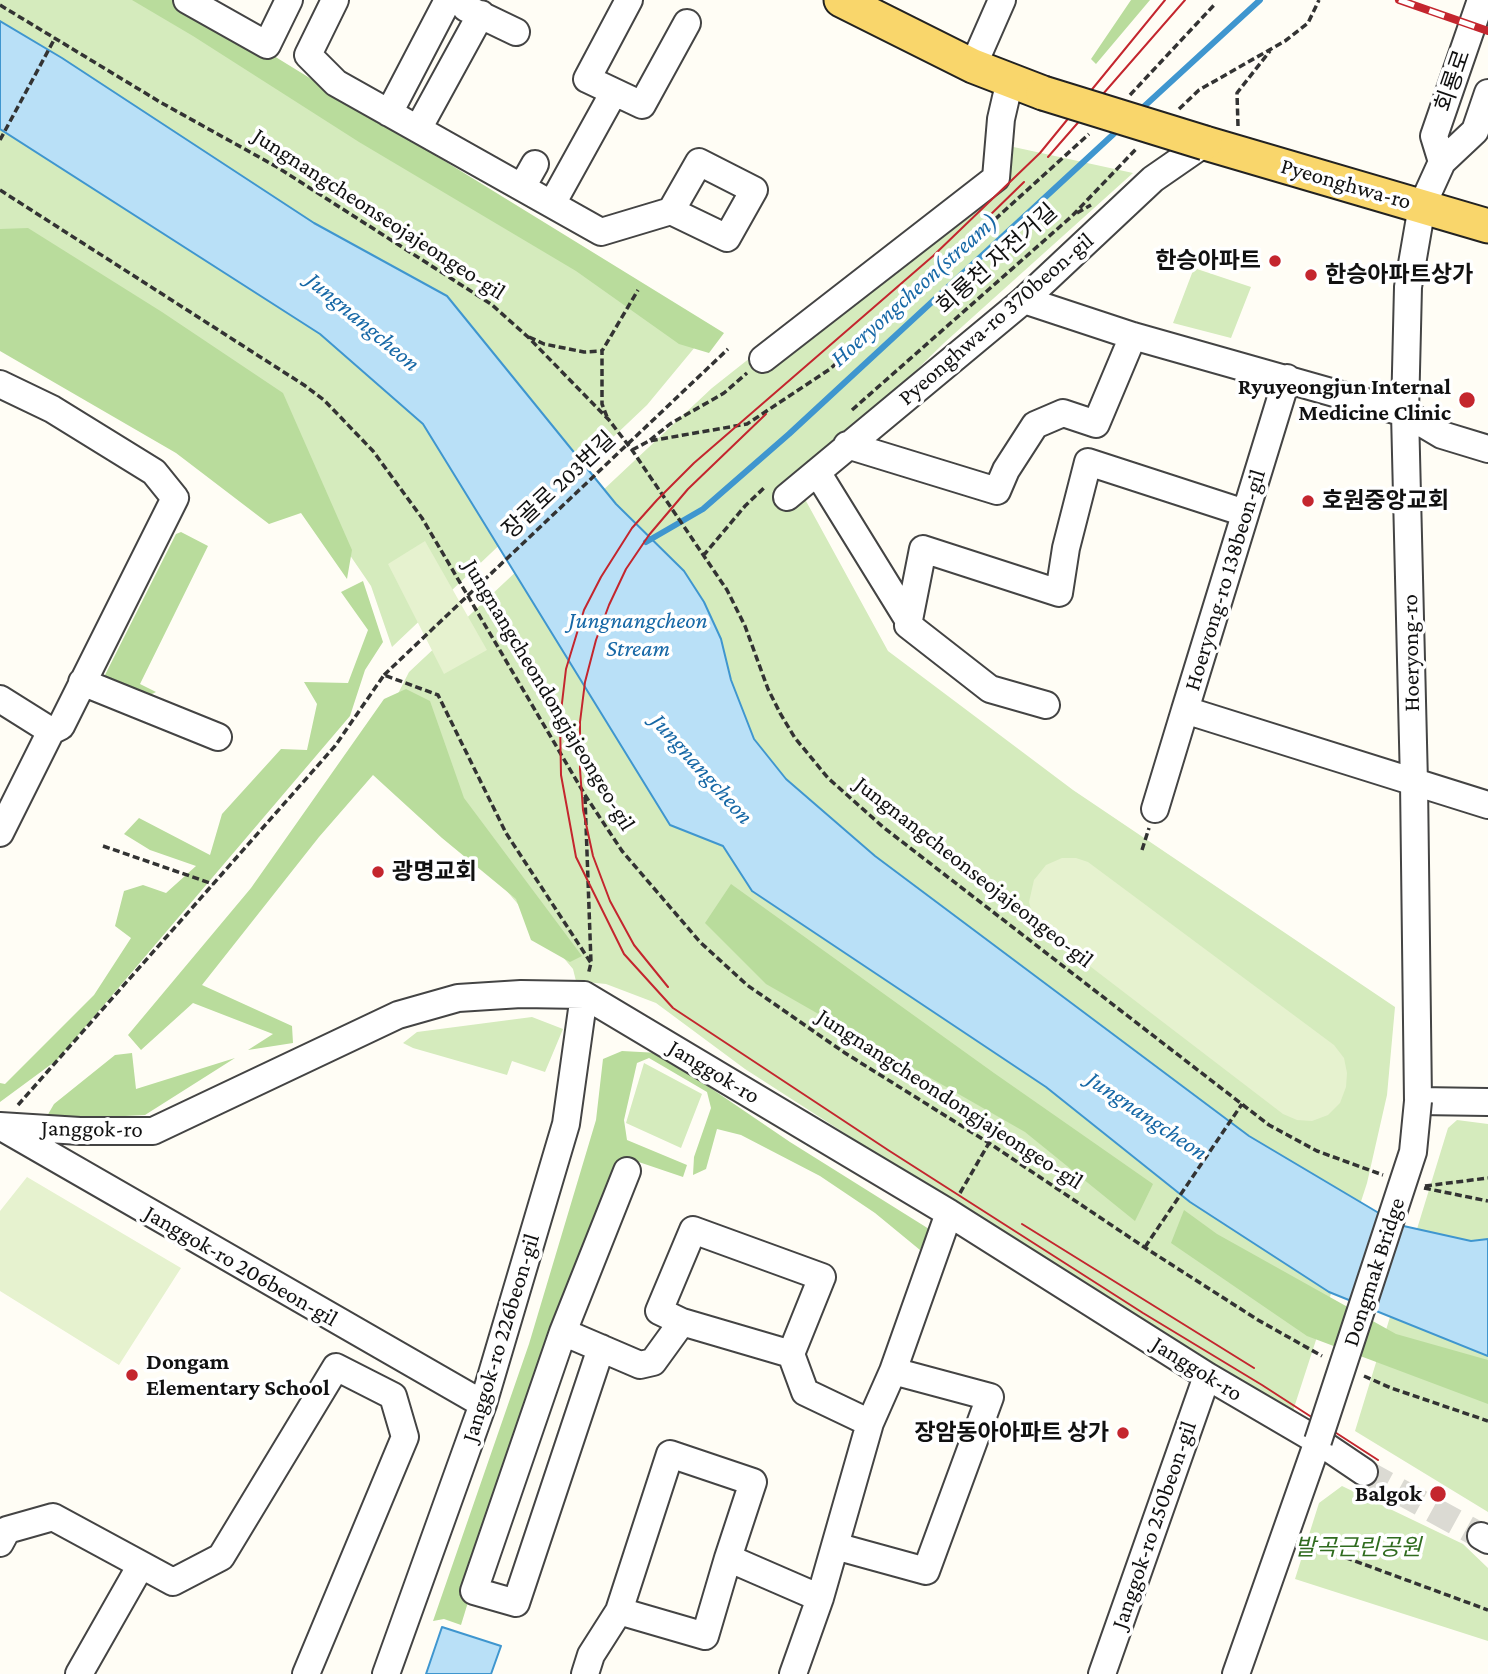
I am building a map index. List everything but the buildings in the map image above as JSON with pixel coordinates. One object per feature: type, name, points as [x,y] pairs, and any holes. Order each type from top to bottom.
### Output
[{"type":"main road","points":[[842,0],[973,66],[1010,80]]},
{"type":"main road","name":"Pyeonghwa-ro","points":[[1010,80],[1043,93],[1205,143],[1488,226]]},
{"type":"street","points":[[187,0],[221,8],[267,45],[284,2]]},
{"type":"street","points":[[335,0],[308,55],[336,83],[601,232],[671,211]]},
{"type":"street","points":[[389,113],[448,0],[516,32]]},
{"type":"street","points":[[629,0],[587,79],[642,106],[687,23]]},
{"type":"street","points":[[973,66],[1002,0]]},
{"type":"street","name":"회룡로","points":[[1442,162],[1434,136],[1481,0]]},
{"type":"street","points":[[418,129],[481,15]]},
{"type":"street","points":[[756,365],[996,178],[1001,118],[1010,80]]},
{"type":"street","points":[[552,204],[614,92]]},
{"type":"street","name":"회룡로","points":[[1422,206],[1442,162],[1475,131],[1488,93]]},
{"type":"street","name":"Pyeonghwa-ro 370beon-gil","points":[[779,490],[817,472],[1024,300],[1153,179],[1205,143]]},
{"type":"street","points":[[522,187],[536,164]]},
{"type":"street","name":"Hoeryong-ro","points":[[1418,1101],[1415,783],[1405,413],[1408,287],[1422,206]]},
{"type":"street","points":[[1024,300],[1133,336],[1405,413],[1443,435],[1488,449]]},
{"type":"street","points":[[847,445],[997,491],[1006,470],[1035,425],[1063,413],[1096,424],[1133,336]]},
{"type":"street","name":"Hoeryong-ro 138beon-gil","points":[[1287,379],[1185,710],[1488,805]]},
{"type":"street","points":[[0,384],[52,409],[154,472],[174,498],[61,726],[51,731],[0,833]]},
{"type":"street","points":[[1046,705],[990,689],[908,625],[923,549],[1059,593],[1066,548],[1088,462],[1245,513]]},
{"type":"street","points":[[817,472],[909,621]]},
{"type":"street","points":[[82,682],[218,737]]},
{"type":"street","points":[[0,699],[51,731]]},
{"type":"street","points":[[1155,809],[1185,710]]},
{"type":"street","name":"Janggok-ro","points":[[5,1120],[80,1131],[153,1131],[398,1015],[458,999],[521,994],[584,995],[948,1213],[1364,1472]]},
{"type":"street","name":"Janggok-ro 226beon-gil","points":[[386,1674],[483,1404],[566,1124],[584,995]]},
{"type":"street","points":[[1418,1101],[1488,1102]]},
{"type":"street","name":"Dongmak Bridge","points":[[1318,1441],[1413,1152],[1418,1101]]},
{"type":"street","name":"Janggok-ro 206beon-gil","points":[[5,1120],[358,1334],[483,1404]]},
{"type":"street","points":[[601,1348],[516,1603],[474,1591],[563,1332],[627,1171]]},
{"type":"street","points":[[795,1673],[820,1598],[870,1423],[893,1371],[948,1213]]},
{"type":"street","points":[[791,1354],[682,1322],[659,1311],[693,1230],[822,1277],[791,1354],[805,1392],[870,1423]]},
{"type":"street","points":[[563,1332],[640,1365],[653,1362],[682,1322]]},
{"type":"street","points":[[0,1543],[7,1530],[53,1517],[173,1582],[221,1557],[358,1334]]},
{"type":"street","points":[[306,1674],[405,1437],[393,1396],[336,1367]]},
{"type":"street","points":[[835,1546],[926,1571],[990,1397],[893,1371]]},
{"type":"street","name":"Janggok-ro 250beon-gil","points":[[1102,1674],[1207,1376]]},
{"type":"street","points":[[540,1400],[579,1412]]},
{"type":"street","points":[[1236,1674],[1318,1441]]},
{"type":"street","points":[[585,1674],[591,1655],[619,1612],[670,1454],[754,1482],[705,1636],[619,1612]]},
{"type":"street","points":[[728,1558],[820,1598]]},
{"type":"street","points":[[79,1674],[141,1565]]},
{"type":"path","points":[[1179,109],[1199,90],[1285,41],[1308,23],[1319,0]]},
{"type":"path","points":[[1129,96],[1215,4]]},
{"type":"path","name":"Jungnangcheonseojajeongeo-gil","points":[[0,5],[160,102],[287,173],[478,294],[528,337],[609,420],[633,453],[727,590],[780,713],[807,754],[828,778],[883,827],[1269,1125],[1317,1151],[1386,1176]]},
{"type":"path","points":[[0,140],[55,38]]},
{"type":"path","points":[[1238,126],[1237,93],[1271,49]]},
{"type":"path","name":"회룡천 자전거길","points":[[633,453],[649,441],[747,424],[830,369],[1093,131]]},
{"type":"path","name":"회룡천 자전거길","points":[[852,411],[1072,216],[1139,146]]},
{"type":"path","name":"Jungnangcheondongjajeongeo-gil","points":[[0,190],[251,350],[324,400],[373,451],[422,518],[585,795],[622,850],[700,942],[747,985],[845,1053],[989,1143],[1144,1247],[1258,1320],[1325,1357]]},
{"type":"path","points":[[609,420],[602,404],[602,351],[638,290]]},
{"type":"path","points":[[528,337],[544,344],[584,352],[602,351]]},
{"type":"path","name":"장골로 203번길","points":[[5,1120],[335,746],[384,675],[728,349]]},
{"type":"path","points":[[649,441],[670,424],[724,393],[756,365]]},
{"type":"path","points":[[703,556],[745,506],[779,490]]},
{"type":"path","points":[[384,675],[438,695],[506,833],[591,963]]},
{"type":"path","points":[[584,995],[591,963],[585,795]]},
{"type":"path","points":[[103,846],[214,884]]},
{"type":"path","points":[[1144,1247],[1242,1104]]},
{"type":"path","points":[[948,1213],[989,1143]]},
{"type":"path","points":[[1488,1178],[1420,1187],[1488,1201]]},
{"type":"path","points":[[1358,1374],[1488,1421]]},
{"type":"path","points":[[1286,1535],[1488,1610]]},
{"type":"green space","points":[[0,0],[153,0],[700,341],[647,405],[392,647],[371,586],[289,466],[0,293]]},
{"type":"green space","points":[[132,0],[183,0],[724,333],[709,353],[679,344],[576,271],[359,142]]},
{"type":"green space","points":[[1131,0],[1150,0],[1096,64],[1091,59]]},
{"type":"green space","points":[[1009,146],[1133,173],[944,343],[828,457],[806,501],[888,651],[1073,790],[1395,1007],[1387,1095],[1367,1183],[1290,1420],[745,1069],[656,1003],[606,984],[576,981],[573,969],[376,737],[409,672],[712,388],[971,183]]},
{"type":"green space","points":[[28,228],[162,312],[283,393],[352,550],[347,579],[301,513],[269,524],[176,453],[0,351],[0,229]]},
{"type":"green space","points":[[1194,268],[1251,287],[1231,338],[1173,323]]},
{"type":"green space","points":[[181,532],[208,546],[140,684],[156,692],[150,695],[141,691],[135,693],[108,682],[105,675],[176,534]]},
{"type":"green space","points":[[425,541],[487,650],[444,674],[388,564]]},
{"type":"green space","points":[[363,581],[383,642],[365,670],[350,716],[57,1060],[0,1102],[0,1083],[5,1084],[94,995],[131,938],[115,926],[124,891],[143,885],[166,893],[196,866],[150,850],[124,834],[139,818],[210,855],[222,814],[281,749],[307,750],[317,704],[304,682],[348,683],[368,630],[341,592]]},
{"type":"green space","points":[[406,689],[430,701],[464,798],[582,956],[570,962],[531,940],[516,899],[442,838],[373,775],[319,837],[202,985],[292,1026],[293,1043],[248,1050],[273,1034],[193,1003],[141,1050],[128,1035],[251,888],[384,699]]},
{"type":"green space","points":[[1062,858],[1076,858],[1088,862],[1334,1045],[1344,1058],[1347,1073],[1346,1087],[1340,1103],[1328,1115],[1312,1121],[1297,1120],[1283,1114],[1044,931],[1032,913],[1029,902],[1034,880],[1046,865]]},
{"type":"green space","points":[[731,884],[1153,1184],[1135,1221],[1025,1132],[766,984],[705,923]]},
{"type":"green space","points":[[532,1017],[563,1029],[545,1072],[512,1061],[507,1075],[403,1043],[417,1032]]},
{"type":"green space","points":[[622,1051],[659,1053],[790,1142],[929,1229],[920,1250],[875,1213],[820,1176],[741,1135],[717,1129],[706,1169],[693,1175],[694,1157],[711,1108],[707,1092],[649,1058],[637,1063],[624,1120],[627,1140],[687,1165],[683,1177],[624,1157],[515,1449],[461,1625],[444,1619],[433,1621],[529,1344],[596,1120],[603,1059]]},
{"type":"green space","points":[[132,1053],[136,1089],[235,1058],[145,1115],[85,1118],[47,1116],[54,1104],[115,1055]]},
{"type":"green space","points":[[644,1063],[702,1094],[681,1148],[626,1123]]},
{"type":"green space","points":[[1457,1120],[1488,1124],[1488,1512],[1355,1431],[1448,1128]]},
{"type":"green space","points":[[27,1177],[181,1268],[119,1365],[0,1291],[0,1211]]},
{"type":"green space","points":[[1184,1210],[1217,1234],[1396,1334],[1488,1360],[1488,1404],[1307,1336],[1171,1243]]},
{"type":"green space","name":"발곡근린공원","points":[[1342,1486],[1463,1544],[1488,1568],[1488,1641],[1295,1579],[1319,1503]]},
{"type":"water","name":"Jungnangcheon Stream","points":[[0,21],[62,58],[314,223],[447,296],[616,504],[684,571],[704,602],[721,639],[731,680],[754,739],[786,779],[875,856],[1249,1136],[1399,1225],[1471,1241],[1488,1239],[1488,1356],[1329,1292],[1190,1202],[1046,1087],[752,891],[723,846],[670,825],[423,424],[320,334],[0,129]]},
{"type":"water","points":[[442,1627],[501,1646],[491,1674],[426,1674]]},
{"type":"waterway","name":"Hoeryongcheon(stream)","points":[[1138,112],[1260,0]]},
{"type":"waterway","name":"Hoeryongcheon(stream)","points":[[646,542],[703,509],[789,434],[1119,129]]},
{"type":"tunnel","points":[[1364,1472],[1481,1536]]},
{"type":"tram line","points":[[1165,0],[1040,153],[933,256],[694,463],[632,528],[584,610],[566,669],[560,720],[561,775],[576,857],[624,954],[673,1008],[888,1150],[1378,1460]]},
{"type":"tram line","points":[[1048,157],[1185,0]]},
{"type":"tram line","points":[[986,219],[1024,182]]},
{"type":"tram line","points":[[668,987],[634,945],[610,901],[593,856],[583,810],[580,769],[580,722],[585,682],[596,640],[626,569],[649,535],[688,489],[766,414]]},
{"type":"tram line","points":[[1022,1224],[1254,1368]]},
{"type":"railway","points":[[1399,0],[1488,31]]},
{"type":"place","name":"한승아파트","points":[[1275,261]]},
{"type":"place","name":"한승아파트상가","points":[[1311,275]]},
{"type":"place","name":"Ryuyeongjun Internal Medicine Clinic","points":[[1467,400]]},
{"type":"place","name":"호원중앙교회","points":[[1308,501]]},
{"type":"place","name":"광명교회","points":[[378,872]]},
{"type":"place","name":"Dongam Elementary School","points":[[132,1375]]},
{"type":"place","name":"장암동아아파트 상가","points":[[1123,1433]]},
{"type":"place","name":"Balgok","points":[[1438,1494]]},
{"type":"water label","name":"Jungnangcheon","points":[[363,322]]},
{"type":"water label","name":"Jungnangcheon","points":[[702,769]]},
{"type":"water label","name":"Jungnangcheon","points":[[1147,1116]]}]
